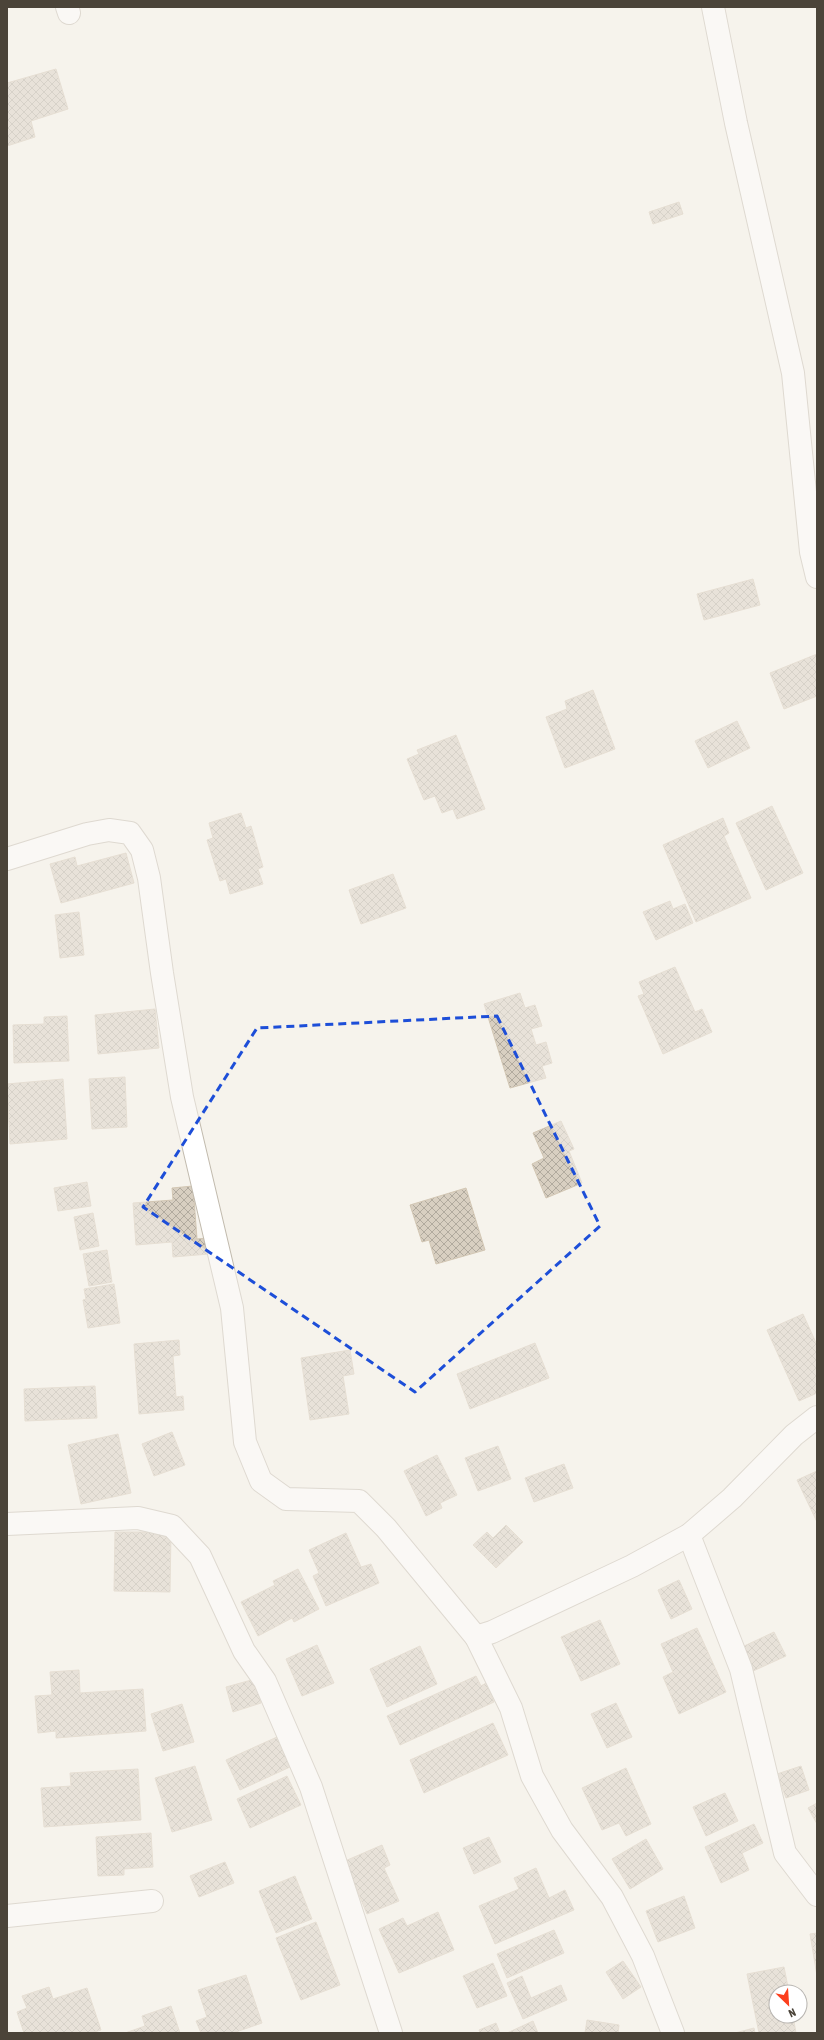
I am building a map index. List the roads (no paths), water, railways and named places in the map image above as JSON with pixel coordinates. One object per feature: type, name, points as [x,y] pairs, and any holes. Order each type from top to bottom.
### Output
[{"type":"street","points":[[713,7],[736,123],[793,373],[811,552],[817,577]]},
{"type":"street","points":[[7,859],[87,834],[109,830],[130,833],[142,850],[149,878],[162,973],[182,1097],[232,1308],[245,1442],[260,1481],[286,1499],[359,1501],[386,1528],[476,1637],[512,1708],[532,1776],[562,1830],[612,1897],[643,1956],[673,2033]]},
{"type":"street","points":[[476,1637],[492,1632],[632,1566],[689,1535],[732,1498],[794,1434],[817,1417]]},
{"type":"street","points":[[7,1524],[138,1518],[172,1526],[200,1556],[244,1651],[265,1681],[311,1786],[391,2033]]},
{"type":"street","points":[[689,1535],[741,1669],[785,1853],[817,1895]]},
{"type":"street","points":[[7,1916],[152,1901]]}]
